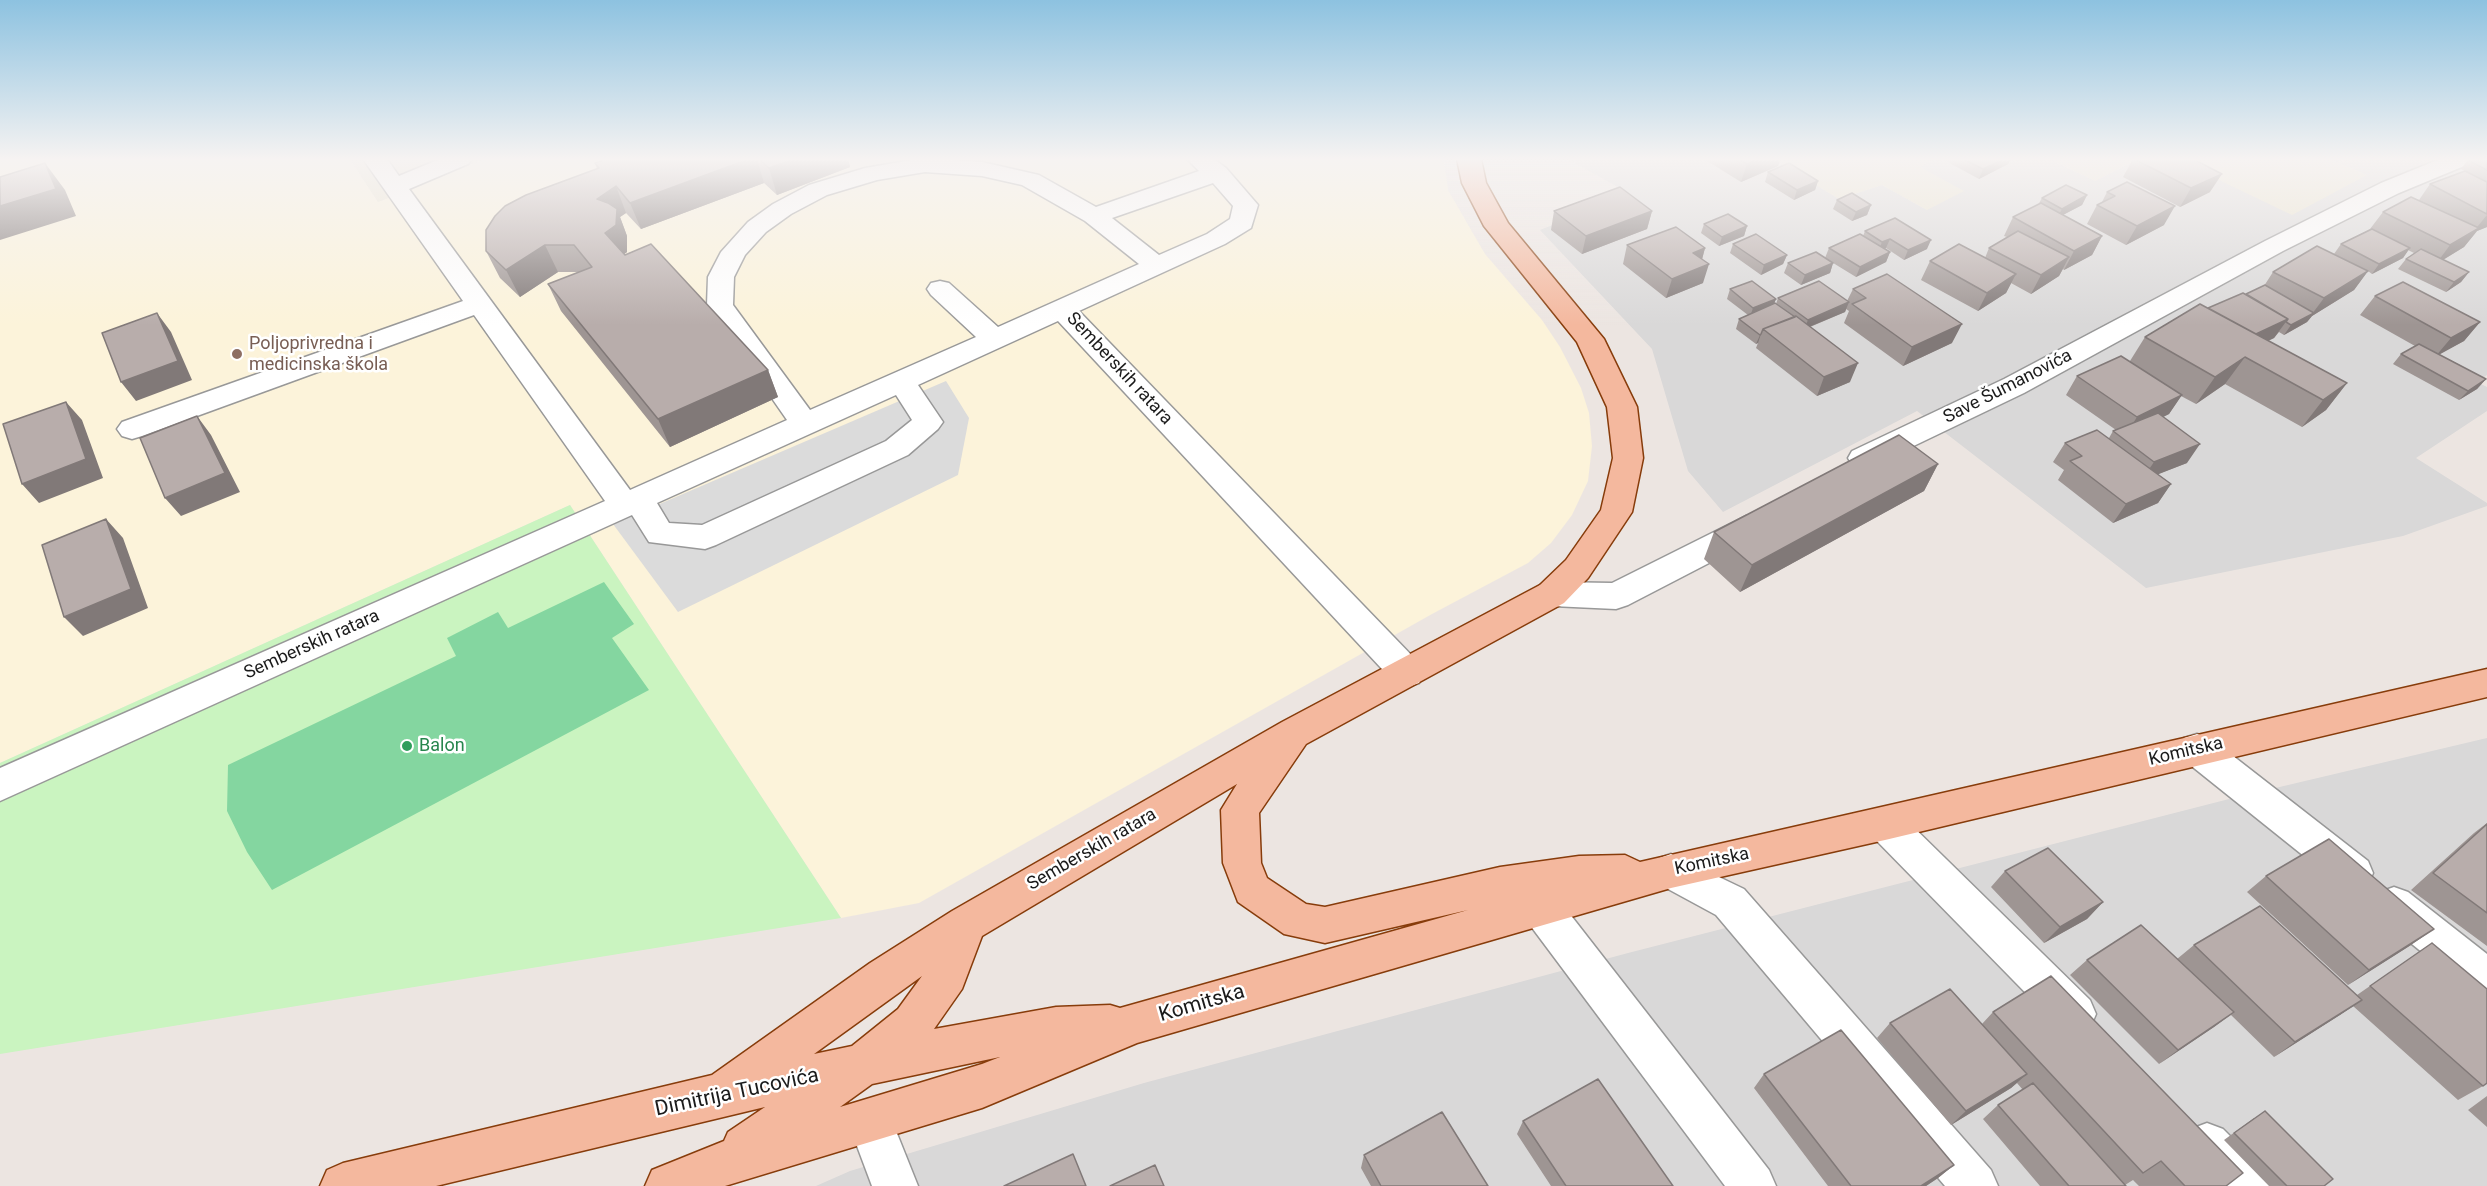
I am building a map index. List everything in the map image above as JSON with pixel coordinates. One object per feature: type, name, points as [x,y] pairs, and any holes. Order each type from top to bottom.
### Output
[{"type":"main road","name":"Semberskih ratara","points":[[722,1094],[885,977],[966,924],[1295,732],[1552,594],[1577,569],[1616,512],[1628,458],[1623,407],[1590,339],[1497,226],[1491,214]]},
{"type":"main road","name":"Komitska","points":[[668,1186],[717,1166],[870,1122],[982,1086],[1134,1023],[1671,871],[1885,824],[2197,749],[2487,683]]},
{"type":"main road","points":[[1295,732],[1240,810],[1242,864],[1252,890],[1298,921],[1325,925],[1500,885],[1579,873],[1671,871]]},
{"type":"main road","points":[[717,1166],[861,1066],[913,1023],[947,975],[966,924]]},
{"type":"main road","name":"Dimitrija Tucovića","points":[[343,1186],[722,1094],[986,1039],[1056,1027],[1134,1023]]},
{"type":"street","points":[[415,214],[480,304],[632,502],[660,534],[705,537],[897,448],[928,422],[901,380]]},
{"type":"street","points":[[774,214],[757,227],[734,252],[722,277],[720,305],[805,424]]},
{"type":"street","points":[[1091,214],[1157,266]]},
{"type":"street","points":[[1094,216],[1098,214]]},
{"type":"street","points":[[1062,309],[1216,239],[1242,223],[1244,214]]},
{"type":"street","name":"Save Šumanovića","points":[[1836,473],[2014,386],[2337,214]]},
{"type":"street","points":[[940,289],[995,339]]},
{"type":"street","points":[[132,429],[480,304]]},
{"type":"street","name":"Semberskih ratara","points":[[0,785],[1062,309],[1407,673]]},
{"type":"street","points":[[1552,594],[1616,596],[1698,555],[1767,514]]},
{"type":"street","points":[[2197,749],[2487,979]]},
{"type":"street","points":[[1885,824],[2105,1043]]},
{"type":"street","points":[[1671,871],[1730,902],[1975,1186]]},
{"type":"street","points":[[1541,908],[1753,1186]]},
{"type":"street","points":[[2181,1119],[2248,1186]]},
{"type":"street","points":[[870,1122],[895,1186]]},
{"type":"shaded area","points":[[0,214],[1462,214],[1485,254],[1542,320],[1560,347],[1581,388],[1589,413],[1592,446],[1588,481],[1572,515],[1551,543],[1528,563],[1432,614],[919,903],[841,918],[570,505],[0,763]]},
{"type":"shaded area","points":[[1579,214],[2487,214],[2487,375],[2477,382],[2487,387],[2487,411],[2416,458],[2487,503],[2487,506],[2403,536],[2146,588],[1917,411],[1723,512],[1688,471],[1652,349],[1540,230]]},
{"type":"shaded area","points":[[946,381],[969,418],[958,475],[678,612],[613,524]]},
{"type":"shaded area","points":[[2487,738],[2487,1186],[816,1186],[850,1171],[1144,1083],[1628,953],[2233,798]]},
{"type":"green space","points":[[570,505],[841,918],[0,1054],[0,763]]},
{"type":"green space","name":"Balon","points":[[604,582],[634,624],[612,638],[649,690],[272,890],[247,852],[227,811],[228,765],[456,656],[447,638],[498,612],[508,628]]},
{"type":"building","points":[[617,214],[616,225],[605,233],[625,255],[651,244],[768,370],[658,419],[548,284],[592,267],[574,245],[545,245],[506,270],[486,251],[486,230],[495,216]]},
{"type":"building","points":[[1558,214],[1643,214],[1586,236]]},
{"type":"building","points":[[1729,214],[1747,226],[1722,237],[1704,224]]},
{"type":"building","points":[[2018,214],[2062,214],[2102,236],[2074,251],[2013,217]]},
{"type":"building","points":[[2115,214],[2159,214],[2137,226]]},
{"type":"building","points":[[2388,214],[2449,214],[2479,228],[2450,245]]},
{"type":"building","points":[[1895,218],[1931,240],[1908,250],[1890,239],[1882,242],[1865,231]]},
{"type":"building","points":[[1676,227],[1705,248],[1693,253],[1709,264],[1672,279],[1627,245]]},
{"type":"building","points":[[2372,229],[2410,248],[2379,264],[2341,244]]},
{"type":"building","points":[[2018,231],[2069,257],[2041,275],[1989,248]]},
{"type":"building","points":[[1756,234],[1787,255],[1764,265],[1733,244]]},
{"type":"building","points":[[1860,234],[1890,252],[1860,267],[1829,248]]},
{"type":"building","points":[[1959,244],[2016,274],[1987,293],[1930,261]]},
{"type":"building","points":[[2317,246],[2368,271],[2324,298],[2273,272]]},
{"type":"building","points":[[2421,249],[2469,272],[2454,282],[2406,259]]},
{"type":"building","points":[[1816,252],[1833,263],[1805,275],[1788,263]]},
{"type":"building","points":[[1887,274],[1962,324],[1912,347],[1852,304],[1866,298],[1853,289]]},
{"type":"building","points":[[1752,281],[1776,299],[1753,308],[1730,289]]},
{"type":"building","points":[[1819,281],[1849,302],[1808,320],[1778,298]]},
{"type":"building","points":[[2403,282],[2480,322],[2451,338],[2375,296]]},
{"type":"building","points":[[2265,285],[2314,313],[2291,325],[2286,322],[2288,319],[2246,294]]},
{"type":"building","points":[[2243,293],[2288,319],[2256,334],[2208,308]]},
{"type":"building","points":[[1775,303],[1795,317],[1763,329],[1760,335],[1739,319]]},
{"type":"building","points":[[2200,304],[2347,383],[2323,400],[2245,357],[2215,377],[2145,337]]},
{"type":"building","points":[[157,313],[178,361],[121,382],[102,333]]},
{"type":"building","points":[[1796,316],[1858,363],[1824,377],[1763,329]]},
{"type":"building","points":[[2419,344],[2486,379],[2468,391],[2401,354]]},
{"type":"building","points":[[2121,356],[2182,395],[2137,417],[2077,376]]},
{"type":"building","points":[[66,402],[86,459],[22,484],[3,424]]},
{"type":"building","points":[[2158,413],[2200,444],[2154,462],[2113,431]]},
{"type":"building","points":[[197,416],[225,473],[165,498],[140,438]]},
{"type":"building","points":[[2097,430],[2171,484],[2126,504],[2070,461],[2082,456],[2065,443]]},
{"type":"building","points":[[1899,435],[1938,464],[1752,565],[1714,532]]},
{"type":"building","points":[[106,519],[131,589],[64,617],[42,545]]},
{"type":"building","points":[[2487,824],[2487,913],[2433,873]]},
{"type":"building","points":[[2329,839],[2434,929],[2369,970],[2266,876]]},
{"type":"building","points":[[2048,848],[2103,902],[2060,927],[2005,871]]},
{"type":"building","points":[[2260,906],[2362,1000],[2295,1042],[2194,945]]},
{"type":"building","points":[[2141,925],[2234,1012],[2178,1050],[2087,960]]},
{"type":"building","points":[[2432,943],[2487,989],[2487,1083],[2483,1086],[2370,986]]},
{"type":"building","points":[[2051,976],[2243,1173],[2226,1186],[2185,1186],[2161,1161],[2143,1173],[1993,1012]]},
{"type":"building","points":[[1950,989],[2027,1074],[1966,1111],[1890,1023]]},
{"type":"building","points":[[1841,1030],[1954,1165],[1921,1186],[1851,1186],[1764,1074]]},
{"type":"building","points":[[1598,1079],[1673,1186],[1566,1186],[1523,1121]]},
{"type":"building","points":[[2033,1083],[2126,1186],[2069,1186],[1998,1105]]},
{"type":"building","points":[[2265,1111],[2333,1179],[2324,1186],[2287,1186],[2234,1133]]},
{"type":"building","points":[[1442,1112],[1488,1186],[1381,1186],[1364,1155]]},
{"type":"building","points":[[1073,1154],[1086,1186],[1004,1186]]},
{"type":"building","points":[[1155,1165],[1164,1186],[1110,1186]]},
{"type":"place","name":"Poljoprivredna i medicinska škola","points":[[237,354]]},
{"type":"place","name":"Balon","points":[[407,746]]}]
